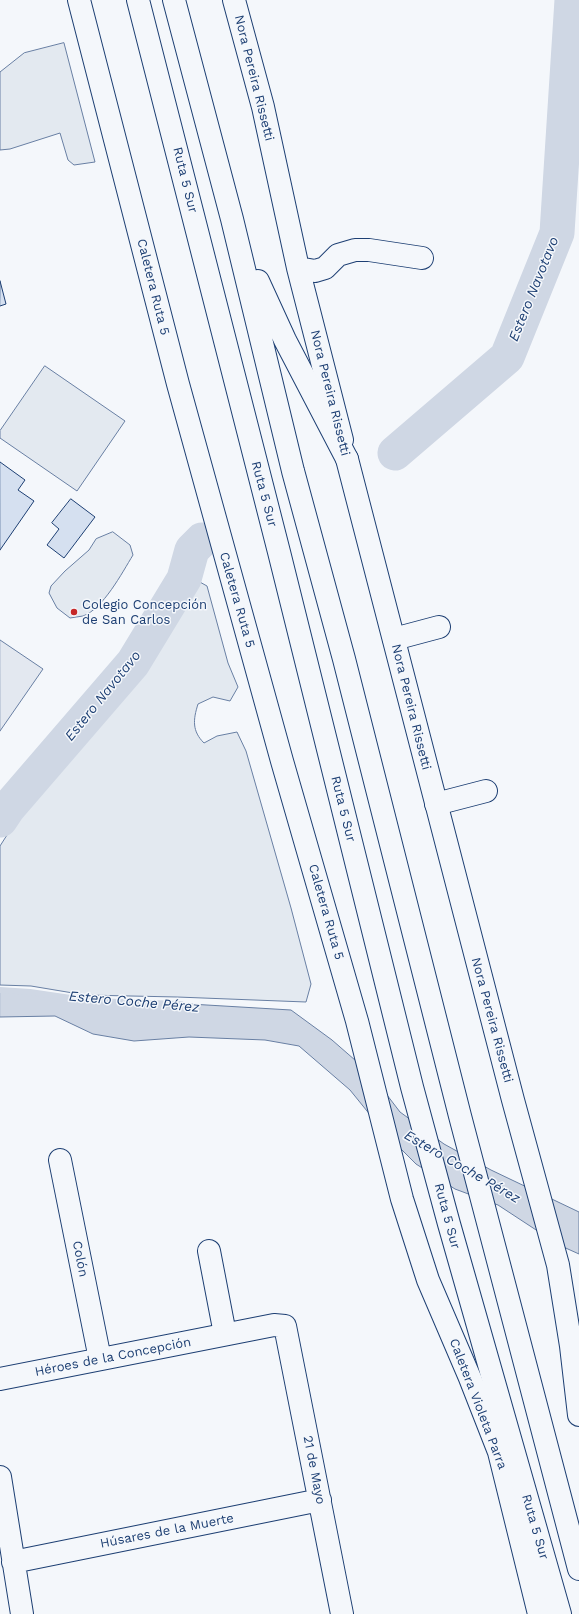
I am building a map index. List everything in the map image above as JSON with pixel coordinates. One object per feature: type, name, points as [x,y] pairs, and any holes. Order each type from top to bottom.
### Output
[{"type":"main road","name":"Caletera Ruta 5","points":[[79,0],[178,384],[280,753],[357,1021],[402,1198]]},
{"type":"main road","name":"Ruta 5 Sur","points":[[138,0],[279,552],[412,1087],[449,1224],[560,1614]]},
{"type":"main road","points":[[174,0],[232,219],[293,471],[346,667],[460,1116],[579,1569]]},
{"type":"main road","name":"Nora Pereira Rissetti","points":[[234,0],[263,108],[298,268],[513,1100],[558,1265],[571,1346],[579,1415]]},
{"type":"main road","points":[[232,219],[276,322],[347,459]]},
{"type":"main road","points":[[298,268],[315,271],[325,268],[338,255],[355,250],[369,250],[422,258]]},
{"type":"main road","points":[[394,639],[439,627]]},
{"type":"main road","points":[[436,804],[486,791]]},
{"type":"main road","name":"Colón","points":[[60,1160],[100,1359]]},
{"type":"main road","name":"Caletera Violeta Parra","points":[[402,1198],[428,1280],[470,1378],[499,1452],[539,1614]]},
{"type":"main road","points":[[209,1251],[225,1334]]},
{"type":"main road","name":"Héroes de la Concepción","points":[[0,1379],[225,1334],[274,1325],[285,1326]]},
{"type":"main road","name":"21 de Mayo","points":[[285,1326],[342,1614]]},
{"type":"main road","points":[[0,1477],[22,1614]]},
{"type":"main road","name":"Húsares de la Muerte","points":[[13,1562],[320,1500]]},
{"type":"shaded area","points":[[64,43],[95,162],[74,165],[68,160],[60,133],[10,149],[0,150],[0,72],[24,53]]},
{"type":"shaded area","points":[[45,366],[125,421],[77,491],[0,438],[0,431]]},
{"type":"shaded area","points":[[113,532],[130,545],[133,555],[118,580],[98,606],[83,616],[70,618],[57,608],[49,593],[51,586],[65,571],[89,550],[96,539]]},
{"type":"shaded area","points":[[198,581],[207,586],[228,663],[238,687],[230,701],[213,697],[198,704],[195,715],[197,734],[204,743],[217,736],[237,732],[246,751],[311,984],[306,1002],[85,995],[31,986],[0,985],[0,846],[21,813],[145,670]]},
{"type":"shaded area","points":[[0,640],[43,669],[0,731]]},
{"type":"water","points":[[0,990],[30,992],[91,1001],[173,1003],[291,1010],[332,1040],[371,1074],[400,1112],[444,1144],[491,1170],[579,1212],[579,1254],[559,1245],[498,1205],[455,1189],[416,1164],[384,1132],[350,1090],[299,1046],[265,1040],[189,1037],[134,1041],[93,1034],[55,1016],[0,1017]]},
{"type":"building","points":[[0,281],[6,304],[0,306]]},
{"type":"building","points":[[0,462],[25,480],[18,490],[34,501],[0,550]]},
{"type":"building","points":[[71,499],[95,517],[64,558],[47,545],[59,529],[52,523]]},
{"type":"waterway","name":"Estero Navotavo","points":[[395,453],[507,357],[557,233],[572,0]]},
{"type":"waterway","name":"Estero Navotavo","points":[[0,820],[8,808],[133,663],[184,579],[192,550],[202,540]]},
{"type":"waterway","name":"Estero Coche Pérez","points":[[0,990],[30,992],[91,1001],[181,1004]]},
{"type":"place","name":"Colegio Concepción de San Carlos","points":[[74,612]]}]
